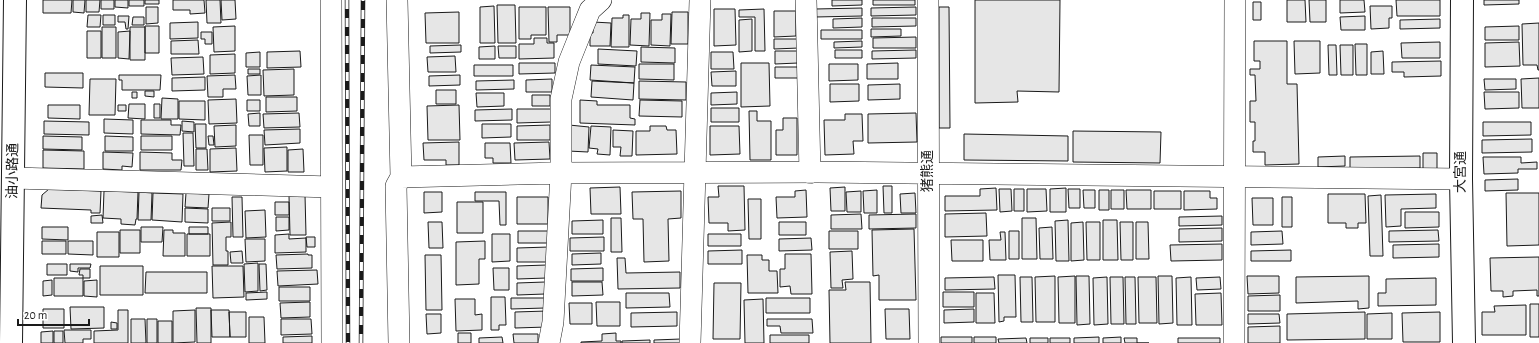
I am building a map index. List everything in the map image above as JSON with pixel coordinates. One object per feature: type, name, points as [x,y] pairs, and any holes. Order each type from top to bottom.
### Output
[{"type":"street","name":"油小路通","points":[[11,343],[15,0]]},
{"type":"street","points":[[331,0],[332,343]]},
{"type":"street","points":[[397,0],[401,177],[396,186],[399,343]]},
{"type":"street","points":[[549,343],[553,322],[560,173],[561,99],[569,62],[590,10],[600,0]]},
{"type":"street","points":[[690,343],[700,0]]},
{"type":"street","points":[[806,0],[810,173]]},
{"type":"street","name":"猪熊通","points":[[928,0],[929,343]]},
{"type":"street","points":[[1234,343],[1235,0]]},
{"type":"street","name":"大宮通","points":[[1462,0],[1461,179],[1464,343]]},
{"type":"street","points":[[401,177],[560,173],[810,173],[1461,179]]},
{"type":"street","points":[[13,178],[331,187]]},
{"type":"building","points":[[43,0],[72,0],[71,13],[43,13]]},
{"type":"building","points":[[73,0],[85,0],[84,13],[73,12]]},
{"type":"building","points":[[86,0],[100,0],[99,12],[86,12]]},
{"type":"building","points":[[101,0],[114,0],[114,9],[101,9]]},
{"type":"building","points":[[115,0],[128,0],[128,8],[115,7]]},
{"type":"building","points":[[129,0],[144,0],[144,6],[129,6]]},
{"type":"building","points":[[145,0],[159,0],[159,4],[145,4]]},
{"type":"building","points":[[173,0],[204,0],[205,13],[190,14],[190,10],[173,10]]},
{"type":"building","points":[[206,0],[220,0],[221,23],[207,23]]},
{"type":"building","points":[[221,0],[235,0],[236,19],[222,20]]},
{"type":"building","points":[[832,0],[862,0],[862,5],[832,6]]},
{"type":"building","points":[[873,0],[915,0],[915,5],[873,5]]},
{"type":"building","points":[[975,0],[1060,0],[1059,92],[1017,91],[1018,102],[975,103]]},
{"type":"building","points":[[1287,0],[1305,0],[1306,22],[1287,22]]},
{"type":"building","points":[[1309,0],[1326,0],[1326,22],[1310,22]]},
{"type":"building","points":[[1340,0],[1364,0],[1365,12],[1340,13]]},
{"type":"building","points":[[1396,0],[1440,0],[1440,16],[1397,16]]},
{"type":"building","points":[[1484,0],[1519,0],[1519,4],[1484,5]]},
{"type":"building","points":[[1253,2],[1261,2],[1261,20],[1253,20]]},
{"type":"building","points":[[497,5],[515,5],[516,43],[498,43]]},
{"type":"building","points":[[494,6],[495,43],[480,43],[480,7]]},
{"type":"building","points":[[1370,6],[1392,6],[1392,18],[1389,18],[1389,28],[1371,29]]},
{"type":"building","points":[[146,7],[158,7],[158,23],[146,24]]},
{"type":"building","points":[[519,7],[546,7],[546,35],[531,35],[531,39],[519,39]]},
{"type":"building","points":[[548,7],[570,7],[570,35],[557,35],[557,42],[549,42]]},
{"type":"building","points":[[916,7],[916,15],[871,16],[871,8]]},
{"type":"building","points":[[939,7],[949,7],[950,128],[939,128]]},
{"type":"building","points":[[862,8],[862,16],[815,17],[815,9]]},
{"type":"building","points":[[714,9],[735,9],[736,45],[714,46]]},
{"type":"building","points":[[764,9],[765,51],[755,51],[755,17],[739,17],[739,10]]},
{"type":"building","points":[[774,11],[796,11],[796,36],[774,37]]},
{"type":"building","points":[[459,12],[459,43],[426,43],[425,13]]},
{"type":"building","points":[[672,12],[688,12],[688,44],[671,44]]},
{"type":"building","points":[[641,13],[650,13],[649,46],[630,45],[631,19],[641,19]]},
{"type":"building","points":[[662,14],[671,14],[670,46],[651,45],[651,20],[662,20]]},
{"type":"building","points":[[88,15],[101,15],[100,27],[87,27]]},
{"type":"building","points":[[103,15],[115,15],[115,25],[103,25]]},
{"type":"building","points":[[623,15],[629,15],[629,47],[611,47],[612,18],[623,18]]},
{"type":"building","points":[[118,16],[129,16],[128,29],[126,29],[125,22],[118,22]]},
{"type":"building","points":[[1365,16],[1365,30],[1341,30],[1340,17]]},
{"type":"building","points":[[133,17],[144,17],[144,25],[132,25]]},
{"type":"building","points":[[862,18],[862,27],[833,28],[833,19]]},
{"type":"building","points":[[872,18],[916,18],[916,26],[872,27]]},
{"type":"building","points":[[752,19],[752,51],[739,52],[739,20]]},
{"type":"building","points":[[1440,19],[1440,28],[1400,29],[1400,20]]},
{"type":"building","points":[[198,22],[198,38],[170,39],[170,23]]},
{"type":"building","points":[[593,22],[611,23],[610,46],[590,46],[590,33],[593,33]]},
{"type":"building","points":[[1539,23],[1538,70],[1537,65],[1523,65],[1522,24]]},
{"type":"building","points":[[145,26],[159,26],[159,53],[145,53]]},
{"type":"building","points":[[235,26],[235,51],[214,52],[213,27]]},
{"type":"building","points":[[1519,26],[1519,40],[1485,40],[1485,27]]},
{"type":"building","points":[[102,27],[116,27],[116,58],[102,58]]},
{"type":"building","points":[[130,27],[145,27],[145,60],[130,60]]},
{"type":"building","points":[[871,29],[901,29],[901,36],[871,37]]},
{"type":"building","points":[[821,30],[862,30],[862,39],[821,39]]},
{"type":"building","points":[[87,31],[101,31],[101,58],[87,58]]},
{"type":"building","points":[[130,31],[129,59],[118,58],[118,32]]},
{"type":"building","points":[[201,32],[212,32],[212,44],[205,44],[205,39],[201,39]]},
{"type":"building","points":[[916,37],[916,48],[873,48],[873,38]]},
{"type":"building","points":[[534,38],[547,38],[547,43],[554,43],[554,58],[519,59],[519,44],[534,44]]},
{"type":"building","points":[[774,39],[798,39],[799,48],[774,49]]},
{"type":"building","points":[[198,40],[199,54],[171,54],[171,41]]},
{"type":"building","points":[[862,41],[862,47],[834,48],[834,42]]},
{"type":"building","points":[[1254,41],[1287,41],[1287,84],[1297,84],[1299,164],[1265,165],[1265,152],[1253,152],[1253,141],[1255,141],[1255,122],[1250,122],[1250,101],[1256,101],[1255,75],[1250,75],[1250,69],[1260,69],[1260,61],[1254,61]]},
{"type":"building","points":[[1294,41],[1320,41],[1320,73],[1295,74]]},
{"type":"building","points":[[1440,42],[1440,58],[1402,58],[1401,43]]},
{"type":"building","points":[[1519,42],[1520,66],[1485,67],[1485,43]]},
{"type":"building","points":[[1355,44],[1367,44],[1367,75],[1356,75]]},
{"type":"building","points":[[461,45],[461,52],[430,53],[430,46]]},
{"type":"building","points":[[1328,45],[1336,45],[1337,75],[1329,75]]},
{"type":"building","points":[[1340,45],[1353,45],[1353,75],[1341,75]]},
{"type":"building","points":[[495,46],[495,59],[479,59],[479,47]]},
{"type":"building","points":[[498,46],[516,46],[516,58],[499,58]]},
{"type":"building","points":[[641,47],[675,48],[675,63],[641,62]]},
{"type":"building","points":[[598,49],[637,51],[636,66],[598,64]]},
{"type":"building","points":[[835,50],[862,50],[862,58],[835,58]]},
{"type":"building","points":[[916,50],[916,58],[872,59],[872,51]]},
{"type":"building","points":[[300,51],[301,67],[267,68],[267,52]]},
{"type":"building","points":[[775,51],[798,51],[798,63],[775,64]]},
{"type":"building","points":[[1383,51],[1384,74],[1371,74],[1371,52]]},
{"type":"building","points":[[260,52],[260,67],[246,67],[246,53]]},
{"type":"building","points":[[711,52],[733,52],[734,69],[711,69]]},
{"type":"building","points":[[235,54],[235,73],[210,74],[210,55]]},
{"type":"building","points":[[455,56],[456,72],[428,72],[427,57]]},
{"type":"building","points":[[203,57],[204,74],[172,75],[171,58]]},
{"type":"building","points":[[1441,61],[1441,76],[1404,77],[1404,72],[1392,72],[1392,62]]},
{"type":"building","points":[[519,63],[555,63],[555,73],[519,74]]},
{"type":"building","points":[[741,63],[769,63],[770,106],[741,107]]},
{"type":"building","points":[[898,63],[898,79],[867,79],[867,64]]},
{"type":"building","points":[[639,64],[674,64],[674,80],[639,79]]},
{"type":"building","points":[[829,64],[858,64],[858,80],[829,81]]},
{"type":"building","points":[[474,65],[513,65],[513,76],[474,76]]},
{"type":"building","points":[[591,65],[635,67],[634,83],[590,80]]},
{"type":"building","points":[[775,67],[798,67],[798,78],[775,78]]},
{"type":"building","points":[[248,69],[260,69],[260,74],[248,74]]},
{"type":"building","points":[[294,69],[294,95],[264,96],[263,70]]},
{"type":"building","points":[[736,71],[736,86],[712,86],[711,72]]},
{"type":"building","points":[[45,73],[83,73],[83,88],[45,87]]},
{"type":"building","points":[[119,75],[161,75],[160,90],[122,90],[122,80],[119,80]]},
{"type":"building","points":[[235,75],[236,89],[223,89],[223,97],[208,97],[207,76]]},
{"type":"building","points":[[261,75],[261,95],[248,95],[247,76]]},
{"type":"building","points":[[460,75],[460,85],[429,86],[429,76]]},
{"type":"building","points":[[205,77],[205,90],[172,91],[172,78]]},
{"type":"building","points":[[1539,78],[1539,108],[1522,108],[1521,79]]},
{"type":"building","points":[[90,79],[116,79],[115,115],[89,115]]},
{"type":"building","points":[[552,79],[552,92],[526,92],[526,80]]},
{"type":"building","points":[[1484,79],[1516,79],[1516,89],[1485,90]]},
{"type":"building","points":[[514,80],[514,89],[476,90],[476,81]]},
{"type":"building","points":[[592,81],[634,83],[633,100],[591,97]]},
{"type":"building","points":[[639,81],[686,82],[686,100],[639,99]]},
{"type":"building","points":[[830,84],[859,84],[859,101],[830,102]]},
{"type":"building","points":[[900,84],[900,99],[868,100],[868,85]]},
{"type":"building","points":[[436,90],[456,90],[456,104],[436,104]]},
{"type":"building","points":[[145,91],[154,91],[154,97],[145,96]]},
{"type":"building","points":[[132,92],[137,92],[137,98],[132,98]]},
{"type":"building","points":[[737,92],[737,104],[711,105],[711,93]]},
{"type":"building","points":[[1484,92],[1519,92],[1519,108],[1485,109]]},
{"type":"building","points":[[476,93],[504,93],[504,106],[477,107]]},
{"type":"building","points":[[532,95],[550,95],[550,106],[532,106]]},
{"type":"building","points":[[266,97],[297,97],[297,111],[266,112]]},
{"type":"building","points":[[162,98],[178,99],[178,119],[161,119]]},
{"type":"building","points":[[236,99],[237,123],[209,124],[208,100]]},
{"type":"building","points":[[247,100],[260,100],[260,111],[247,111]]},
{"type":"building","points":[[580,100],[597,101],[597,105],[630,105],[630,118],[635,119],[635,125],[580,123]]},
{"type":"building","points":[[640,100],[682,101],[682,117],[639,116]]},
{"type":"building","points":[[179,101],[205,101],[205,120],[179,119]]},
{"type":"building","points":[[129,104],[145,104],[145,119],[128,118]]},
{"type":"building","points":[[154,104],[160,104],[160,118],[154,118]]},
{"type":"building","points":[[48,105],[80,105],[80,119],[48,118]]},
{"type":"building","points":[[118,105],[126,105],[126,111],[118,111]]},
{"type":"building","points":[[459,105],[460,140],[428,140],[427,106]]},
{"type":"building","points":[[711,108],[739,108],[739,122],[711,122]]},
{"type":"building","points":[[512,109],[512,120],[475,121],[475,110]]},
{"type":"building","points":[[517,109],[551,109],[551,122],[517,123]]},
{"type":"building","points":[[749,111],[757,111],[757,121],[771,121],[771,160],[750,160]]},
{"type":"building","points":[[260,113],[260,126],[249,126],[248,114]]},
{"type":"building","points":[[299,113],[300,127],[264,128],[263,114]]},
{"type":"building","points":[[916,113],[917,142],[868,143],[868,114]]},
{"type":"building","points":[[845,114],[862,114],[863,141],[853,141],[854,154],[825,155],[824,120],[845,120]]},
{"type":"building","points":[[783,118],[797,118],[797,155],[776,155],[776,130],[783,130]]},
{"type":"building","points":[[104,119],[133,120],[133,134],[104,133]]},
{"type":"building","points":[[141,120],[171,120],[171,125],[181,125],[180,135],[141,134]]},
{"type":"building","points":[[44,121],[89,122],[89,135],[44,134]]},
{"type":"building","points":[[182,121],[194,122],[194,132],[182,131]]},
{"type":"building","points":[[1483,122],[1531,122],[1531,135],[1483,136]]},
{"type":"building","points":[[195,124],[206,124],[206,148],[196,148]]},
{"type":"building","points":[[482,124],[511,124],[511,137],[482,138]]},
{"type":"building","points":[[236,125],[236,146],[215,147],[214,126]]},
{"type":"building","points":[[550,125],[550,140],[517,140],[517,126]]},
{"type":"building","points":[[569,125],[589,127],[588,152],[568,151]]},
{"type":"building","points":[[591,126],[611,127],[610,155],[597,154],[598,149],[589,148]]},
{"type":"building","points":[[650,126],[666,126],[667,130],[676,130],[677,154],[636,155],[636,131],[650,131]]},
{"type":"building","points":[[710,126],[739,126],[740,154],[710,155]]},
{"type":"building","points":[[300,129],[300,143],[265,145],[264,130]]},
{"type":"building","points":[[613,130],[633,131],[632,156],[620,156],[621,147],[613,147]]},
{"type":"building","points":[[1073,131],[1161,132],[1160,163],[1073,162]]},
{"type":"building","points":[[183,133],[193,133],[194,166],[184,166]]},
{"type":"building","points":[[964,134],[1068,136],[1068,161],[964,160]]},
{"type":"building","points":[[249,135],[263,135],[263,165],[250,165]]},
{"type":"building","points":[[43,136],[82,137],[82,150],[43,149]]},
{"type":"building","points":[[105,136],[133,137],[133,151],[105,151]]},
{"type":"building","points":[[141,136],[172,136],[172,150],[141,150]]},
{"type":"building","points":[[208,136],[213,136],[214,145],[209,145]]},
{"type":"building","points":[[1532,139],[1532,152],[1482,153],[1482,140]]},
{"type":"building","points":[[459,142],[459,165],[446,165],[446,160],[424,160],[423,143]]},
{"type":"building","points":[[549,142],[550,159],[515,160],[514,143]]},
{"type":"building","points":[[485,143],[510,143],[511,163],[493,163],[493,158],[485,158]]},
{"type":"building","points":[[287,147],[287,171],[265,172],[264,148]]},
{"type":"building","points":[[236,148],[237,171],[210,172],[210,149]]},
{"type":"building","points":[[196,149],[207,149],[208,170],[196,170]]},
{"type":"building","points":[[303,149],[304,172],[288,172],[288,150]]},
{"type":"building","points":[[43,150],[84,151],[84,169],[43,168]]},
{"type":"building","points":[[103,152],[133,153],[132,167],[122,166],[122,170],[103,169]]},
{"type":"building","points":[[140,152],[172,153],[172,160],[182,160],[181,170],[140,170]]},
{"type":"building","points":[[1423,153],[1437,153],[1437,170],[1423,170]]},
{"type":"building","points":[[1345,156],[1345,166],[1318,167],[1318,157]]},
{"type":"building","points":[[1420,156],[1420,168],[1350,169],[1350,157]]},
{"type":"building","points":[[1483,157],[1521,157],[1521,163],[1537,162],[1537,169],[1518,169],[1518,173],[1484,174]]},
{"type":"building","points":[[1518,179],[1518,190],[1485,191],[1485,180]]},
{"type":"building","points":[[718,186],[744,186],[745,230],[728,231],[728,223],[709,223],[708,197],[719,197]]},
{"type":"building","points":[[883,186],[892,186],[892,213],[884,213]]},
{"type":"building","points":[[620,187],[621,214],[591,214],[590,188]]},
{"type":"building","points":[[845,187],[845,211],[831,211],[830,188]]},
{"type":"building","points":[[996,188],[997,210],[945,211],[945,196],[980,196],[980,189]]},
{"type":"building","points":[[1066,188],[1066,212],[1050,212],[1050,189]]},
{"type":"building","points":[[49,189],[101,191],[100,213],[91,213],[91,210],[41,208],[42,195]]},
{"type":"building","points":[[999,189],[1011,189],[1012,211],[1000,212]]},
{"type":"building","points":[[1014,189],[1024,189],[1024,211],[1014,211]]},
{"type":"building","points":[[1027,189],[1046,189],[1047,211],[1027,212]]},
{"type":"building","points":[[1068,189],[1080,189],[1080,208],[1069,208]]},
{"type":"building","points":[[806,190],[807,217],[777,218],[776,197],[795,197],[795,191]]},
{"type":"building","points":[[877,190],[877,213],[864,213],[863,191]]},
{"type":"building","points":[[1083,190],[1095,190],[1095,208],[1084,208]]},
{"type":"building","points":[[1099,190],[1109,190],[1109,210],[1099,210]]},
{"type":"building","points":[[1111,190],[1124,190],[1124,209],[1111,209]]},
{"type":"building","points":[[1126,190],[1151,190],[1151,209],[1127,209]]},
{"type":"building","points":[[104,191],[138,192],[137,219],[135,225],[121,224],[121,219],[103,218]]},
{"type":"building","points":[[681,191],[681,218],[668,219],[669,261],[644,262],[643,219],[633,219],[632,192]]},
{"type":"building","points":[[861,191],[861,212],[847,212],[846,192]]},
{"type":"building","points":[[1154,191],[1181,191],[1181,209],[1154,209]]},
{"type":"building","points":[[1184,191],[1210,191],[1210,198],[1217,198],[1217,209],[1184,210]]},
{"type":"building","points":[[139,192],[152,193],[151,220],[138,220]]},
{"type":"building","points":[[424,192],[442,192],[442,212],[424,213]]},
{"type":"building","points":[[475,192],[506,192],[506,225],[500,225],[499,201],[475,201]]},
{"type":"building","points":[[153,193],[183,194],[182,222],[152,220]]},
{"type":"building","points":[[186,193],[209,194],[208,208],[185,207]]},
{"type":"building","points":[[915,193],[916,213],[901,213],[900,194]]},
{"type":"building","points":[[1506,193],[1539,193],[1539,245],[1507,246]]},
{"type":"building","points":[[1328,194],[1365,194],[1366,223],[1358,223],[1358,228],[1346,228],[1346,223],[1328,223]]},
{"type":"building","points":[[1436,194],[1436,208],[1401,209],[1401,226],[1386,227],[1385,195]]},
{"type":"building","points":[[305,195],[306,235],[290,235],[289,196]]},
{"type":"building","points":[[1381,195],[1383,256],[1370,256],[1368,196]]},
{"type":"building","points":[[232,197],[242,197],[243,237],[233,237]]},
{"type":"building","points":[[517,197],[548,197],[548,224],[517,224]]},
{"type":"building","points":[[1282,197],[1292,197],[1292,227],[1282,227]]},
{"type":"building","points":[[1252,198],[1273,198],[1273,225],[1253,225]]},
{"type":"building","points":[[748,199],[761,199],[761,239],[749,239]]},
{"type":"building","points":[[275,202],[289,202],[289,215],[275,215]]},
{"type":"building","points":[[457,202],[483,202],[483,233],[457,233]]},
{"type":"building","points":[[185,208],[208,209],[208,223],[185,222]]},
{"type":"building","points":[[212,208],[230,208],[230,221],[212,221]]},
{"type":"building","points":[[265,210],[266,237],[246,238],[245,211]]},
{"type":"building","points":[[1405,212],[1439,212],[1439,227],[1405,228]]},
{"type":"building","points":[[986,213],[987,236],[945,237],[945,214]]},
{"type":"building","points":[[861,214],[862,229],[831,229],[831,215]]},
{"type":"building","points":[[916,214],[916,228],[869,229],[869,215]]},
{"type":"building","points":[[102,215],[103,223],[91,223],[91,216]]},
{"type":"building","points":[[1222,216],[1222,225],[1179,226],[1179,217]]},
{"type":"building","points":[[276,217],[289,217],[289,230],[276,231]]},
{"type":"building","points":[[611,218],[621,218],[622,252],[611,252]]},
{"type":"building","points":[[1022,218],[1036,218],[1037,259],[1022,259]]},
{"type":"building","points":[[603,220],[603,234],[572,234],[572,221]]},
{"type":"building","points":[[1068,220],[1069,261],[1056,261],[1055,221]]},
{"type":"building","points":[[1103,220],[1117,220],[1118,260],[1103,260]]},
{"type":"building","points":[[231,222],[231,237],[226,237],[228,265],[213,265],[212,223]]},
{"type":"building","points":[[428,222],[442,222],[443,248],[429,248]]},
{"type":"building","points":[[779,222],[806,222],[806,235],[779,235]]},
{"type":"building","points":[[1083,222],[1084,260],[1071,261],[1071,223]]},
{"type":"building","points":[[1086,222],[1100,222],[1100,260],[1087,260]]},
{"type":"building","points":[[1120,222],[1133,222],[1133,260],[1121,260]]},
{"type":"building","points":[[1136,222],[1148,222],[1149,259],[1136,259]]},
{"type":"building","points":[[42,227],[68,227],[68,240],[42,239]]},
{"type":"building","points":[[141,227],[163,227],[162,242],[141,242]]},
{"type":"building","points":[[189,227],[208,227],[208,234],[189,234]]},
{"type":"building","points":[[1052,227],[1053,259],[1040,259],[1039,228]]},
{"type":"building","points":[[1222,228],[1222,241],[1179,242],[1179,229]]},
{"type":"building","points":[[914,229],[916,300],[879,300],[879,275],[873,276],[872,230]]},
{"type":"building","points":[[120,230],[140,230],[140,253],[120,253]]},
{"type":"building","points":[[164,230],[173,230],[173,233],[185,233],[185,256],[163,256]]},
{"type":"building","points":[[1438,230],[1439,241],[1389,242],[1389,231]]},
{"type":"building","points":[[518,231],[549,231],[549,243],[518,243]]},
{"type":"building","points":[[829,231],[858,231],[858,249],[829,249]]},
{"type":"building","points":[[1009,231],[1019,231],[1019,259],[1009,259]]},
{"type":"building","points":[[1282,231],[1283,244],[1251,245],[1251,232]]},
{"type":"building","points":[[97,232],[119,232],[119,257],[97,257]]},
{"type":"building","points":[[1000,232],[1005,232],[1006,260],[990,260],[989,240],[1001,240]]},
{"type":"building","points":[[187,234],[210,234],[210,256],[187,256]]},
{"type":"building","points":[[289,234],[289,239],[306,238],[306,252],[275,253],[275,235]]},
{"type":"building","points":[[492,234],[510,234],[510,261],[492,262]]},
{"type":"building","points":[[708,234],[741,234],[741,246],[708,246]]},
{"type":"building","points":[[306,237],[315,237],[315,247],[307,247]]},
{"type":"building","points":[[604,237],[604,251],[570,251],[570,238]]},
{"type":"building","points":[[811,238],[812,250],[779,251],[779,239]]},
{"type":"building","points":[[245,239],[265,239],[265,261],[246,262]]},
{"type":"building","points":[[951,240],[983,240],[983,261],[952,261]]},
{"type":"building","points":[[42,241],[66,241],[66,254],[42,254]]},
{"type":"building","points":[[68,241],[93,241],[93,255],[68,254]]},
{"type":"building","points":[[485,241],[485,259],[479,259],[479,284],[456,285],[456,242]]},
{"type":"building","points":[[1222,244],[1222,260],[1171,261],[1170,245]]},
{"type":"building","points":[[1439,244],[1439,257],[1393,258],[1393,245]]},
{"type":"building","points":[[549,247],[549,262],[517,262],[517,248]]},
{"type":"building","points":[[742,250],[742,264],[708,264],[708,251]]},
{"type":"building","points":[[1291,250],[1291,261],[1251,261],[1251,251]]},
{"type":"building","points":[[242,251],[243,263],[231,263],[230,252]]},
{"type":"building","points":[[852,251],[853,279],[842,280],[843,288],[831,288],[830,252]]},
{"type":"building","points":[[601,253],[601,264],[572,265],[572,254]]},
{"type":"building","points":[[785,254],[811,254],[812,294],[791,294],[790,286],[780,287],[780,269],[785,269]]},
{"type":"building","points":[[276,255],[312,255],[312,268],[277,269]]},
{"type":"building","points":[[425,255],[441,255],[442,310],[426,310]]},
{"type":"building","points":[[747,255],[762,255],[762,260],[769,260],[769,271],[777,271],[778,293],[748,293]]},
{"type":"building","points":[[1539,257],[1539,296],[1537,296],[1537,290],[1513,291],[1513,296],[1503,297],[1503,291],[1491,291],[1490,258]]},
{"type":"building","points":[[617,258],[625,258],[626,273],[680,272],[680,288],[618,289]]},
{"type":"building","points":[[258,263],[258,291],[245,292],[244,264]]},
{"type":"building","points":[[47,264],[67,264],[67,275],[47,275]]},
{"type":"building","points":[[70,264],[91,264],[90,268],[78,268],[78,272],[70,271]]},
{"type":"building","points":[[259,264],[266,264],[267,290],[260,291]]},
{"type":"building","points":[[547,265],[547,278],[517,279],[517,266]]},
{"type":"building","points":[[100,266],[143,266],[143,295],[100,295]]},
{"type":"building","points":[[212,266],[243,266],[244,297],[213,298]]},
{"type":"building","points":[[493,268],[509,268],[509,290],[494,290]]},
{"type":"building","points":[[603,268],[603,281],[571,281],[571,269]]},
{"type":"building","points":[[80,269],[90,269],[90,278],[83,278],[83,275],[79,275]]},
{"type":"building","points":[[317,270],[318,284],[278,286],[277,271]]},
{"type":"building","points":[[146,272],[207,272],[207,293],[145,293]]},
{"type":"building","points":[[998,275],[1015,275],[1016,317],[1004,317],[1004,321],[999,322]]},
{"type":"building","points":[[1055,276],[1055,322],[1036,322],[1035,277]]},
{"type":"building","points":[[1075,276],[1075,323],[1059,323],[1058,277]]},
{"type":"building","points":[[1076,276],[1089,276],[1090,324],[1077,325]]},
{"type":"building","points":[[1158,276],[1172,276],[1173,323],[1159,324]]},
{"type":"building","points":[[1247,276],[1279,276],[1279,293],[1248,294]]},
{"type":"building","points":[[1369,276],[1369,308],[1358,309],[1358,301],[1296,303],[1296,277]]},
{"type":"building","points":[[994,277],[995,289],[945,290],[945,278]]},
{"type":"building","points":[[1020,277],[1032,277],[1033,322],[1021,322]]},
{"type":"building","points":[[1107,277],[1108,324],[1094,325],[1093,278]]},
{"type":"building","points":[[1110,277],[1123,277],[1124,324],[1111,324]]},
{"type":"building","points":[[1125,277],[1135,277],[1136,324],[1126,324]]},
{"type":"building","points":[[1138,277],[1156,277],[1157,323],[1139,323]]},
{"type":"building","points":[[1191,277],[1192,325],[1177,325],[1176,278]]},
{"type":"building","points":[[1220,277],[1221,289],[1197,290],[1196,278]]},
{"type":"building","points":[[54,278],[83,278],[83,296],[54,296]]},
{"type":"building","points":[[1436,278],[1436,305],[1378,306],[1378,293],[1386,293],[1386,279]]},
{"type":"building","points":[[52,280],[52,295],[43,296],[43,281]]},
{"type":"building","points":[[97,280],[97,297],[84,296],[84,281]]},
{"type":"building","points":[[545,282],[545,294],[517,295],[517,283]]},
{"type":"building","points":[[572,282],[602,282],[603,295],[572,296]]},
{"type":"building","points":[[845,282],[870,282],[871,343],[830,343],[829,290],[846,290]]},
{"type":"building","points":[[714,283],[741,283],[740,339],[713,339]]},
{"type":"building","points":[[279,287],[310,287],[310,301],[279,301]]},
{"type":"building","points":[[267,292],[267,299],[246,300],[246,293]]},
{"type":"building","points":[[943,292],[974,292],[974,307],[943,307]]},
{"type":"building","points":[[626,293],[669,293],[670,307],[626,308]]},
{"type":"building","points":[[976,293],[994,293],[995,323],[976,323]]},
{"type":"building","points":[[1221,293],[1222,325],[1196,325],[1195,294]]},
{"type":"building","points":[[1280,295],[1280,311],[1248,311],[1248,296]]},
{"type":"building","points":[[491,297],[505,297],[506,325],[499,325],[499,330],[491,330]]},
{"type":"building","points":[[511,298],[545,298],[545,308],[511,309]]},
{"type":"building","points":[[766,298],[810,298],[810,313],[766,313]]},
{"type":"building","points":[[455,299],[475,299],[475,315],[482,314],[482,330],[456,331]]},
{"type":"building","points":[[763,299],[764,343],[745,343],[744,300]]},
{"type":"building","points":[[310,302],[310,317],[281,318],[280,303]]},
{"type":"building","points":[[596,302],[620,302],[620,326],[597,326]]},
{"type":"building","points":[[569,303],[592,303],[592,324],[570,324]]},
{"type":"building","points":[[1530,304],[1539,304],[1539,337],[1530,337]]},
{"type":"building","points":[[1526,305],[1526,335],[1482,335],[1482,312],[1495,312],[1494,306]]},
{"type":"building","points":[[70,307],[104,307],[104,328],[71,329]]},
{"type":"building","points":[[196,308],[211,308],[211,343],[197,343]]},
{"type":"building","points":[[43,309],[64,309],[64,328],[43,328]]},
{"type":"building","points":[[885,309],[909,309],[910,339],[886,339]]},
{"type":"building","points":[[974,309],[974,322],[944,323],[944,310]]},
{"type":"building","points":[[118,310],[128,310],[128,343],[94,343],[94,331],[118,330]]},
{"type":"building","points":[[195,310],[195,342],[173,343],[173,311]]},
{"type":"building","points":[[211,310],[229,310],[230,337],[212,337]]},
{"type":"building","points":[[547,311],[547,327],[515,328],[515,312]]},
{"type":"building","points":[[229,312],[246,312],[246,337],[230,337]]},
{"type":"building","points":[[677,312],[677,326],[631,327],[631,313]]},
{"type":"building","points":[[1365,312],[1365,339],[1287,340],[1287,314]]},
{"type":"building","points":[[1440,312],[1440,342],[1403,342],[1402,313]]},
{"type":"building","points":[[1392,313],[1392,339],[1367,339],[1367,314]]},
{"type":"building","points":[[426,314],[441,314],[441,333],[427,334]]},
{"type":"building","points":[[1248,314],[1279,314],[1280,323],[1248,324]]},
{"type":"building","points":[[249,317],[264,317],[265,343],[249,343]]},
{"type":"building","points":[[131,319],[145,319],[146,343],[131,343]]},
{"type":"building","points":[[147,319],[157,319],[157,343],[147,343]]},
{"type":"building","points":[[281,319],[311,319],[312,334],[281,335]]},
{"type":"building","points":[[767,319],[812,319],[813,333],[781,333],[780,326],[767,326]]},
{"type":"building","points":[[158,321],[172,321],[172,343],[158,343]]},
{"type":"building","points":[[111,322],[117,323],[117,329],[111,329]]},
{"type":"building","points":[[1280,326],[1280,343],[1248,343],[1248,327]]},
{"type":"building","points":[[64,330],[91,330],[91,339],[83,339],[83,343],[65,343]]},
{"type":"building","points":[[53,331],[53,343],[41,343],[41,332]]},
{"type":"building","points":[[54,331],[63,331],[63,343],[54,343]]},
{"type":"building","points":[[458,333],[471,333],[471,343],[458,343]]},
{"type":"building","points":[[616,333],[616,341],[621,341],[621,343],[581,343],[602,341],[602,334]]},
{"type":"building","points":[[513,334],[538,334],[538,343],[514,343]]},
{"type":"building","points":[[770,335],[809,335],[809,343],[770,343]]},
{"type":"building","points":[[312,336],[312,343],[283,343],[283,337]]},
{"type":"building","points":[[502,337],[503,343],[479,343],[479,338]]},
{"type":"building","points":[[941,337],[972,337],[972,343],[941,343]]},
{"type":"building","points":[[974,337],[996,337],[996,343],[974,343]]},
{"type":"building","points":[[1099,337],[1099,343],[1074,343],[1074,338]]},
{"type":"building","points":[[1121,337],[1121,343],[1103,343],[1103,338]]},
{"type":"building","points":[[1026,338],[1027,343],[999,343],[998,339]]},
{"type":"building","points":[[1030,338],[1048,338],[1048,343],[1030,343]]},
{"type":"building","points":[[1050,338],[1070,338],[1070,343],[1050,343]]},
{"type":"building","points":[[1124,338],[1137,338],[1137,343],[1125,343]]},
{"type":"building","points":[[1178,338],[1220,338],[1220,343],[1178,343]]},
{"type":"building","points":[[681,339],[681,343],[654,343],[654,340]]},
{"type":"building","points":[[650,340],[650,343],[622,343],[622,341]]},
{"type":"railway","points":[[347,0],[348,343]]},
{"type":"railway","points":[[361,343],[363,0]]}]
